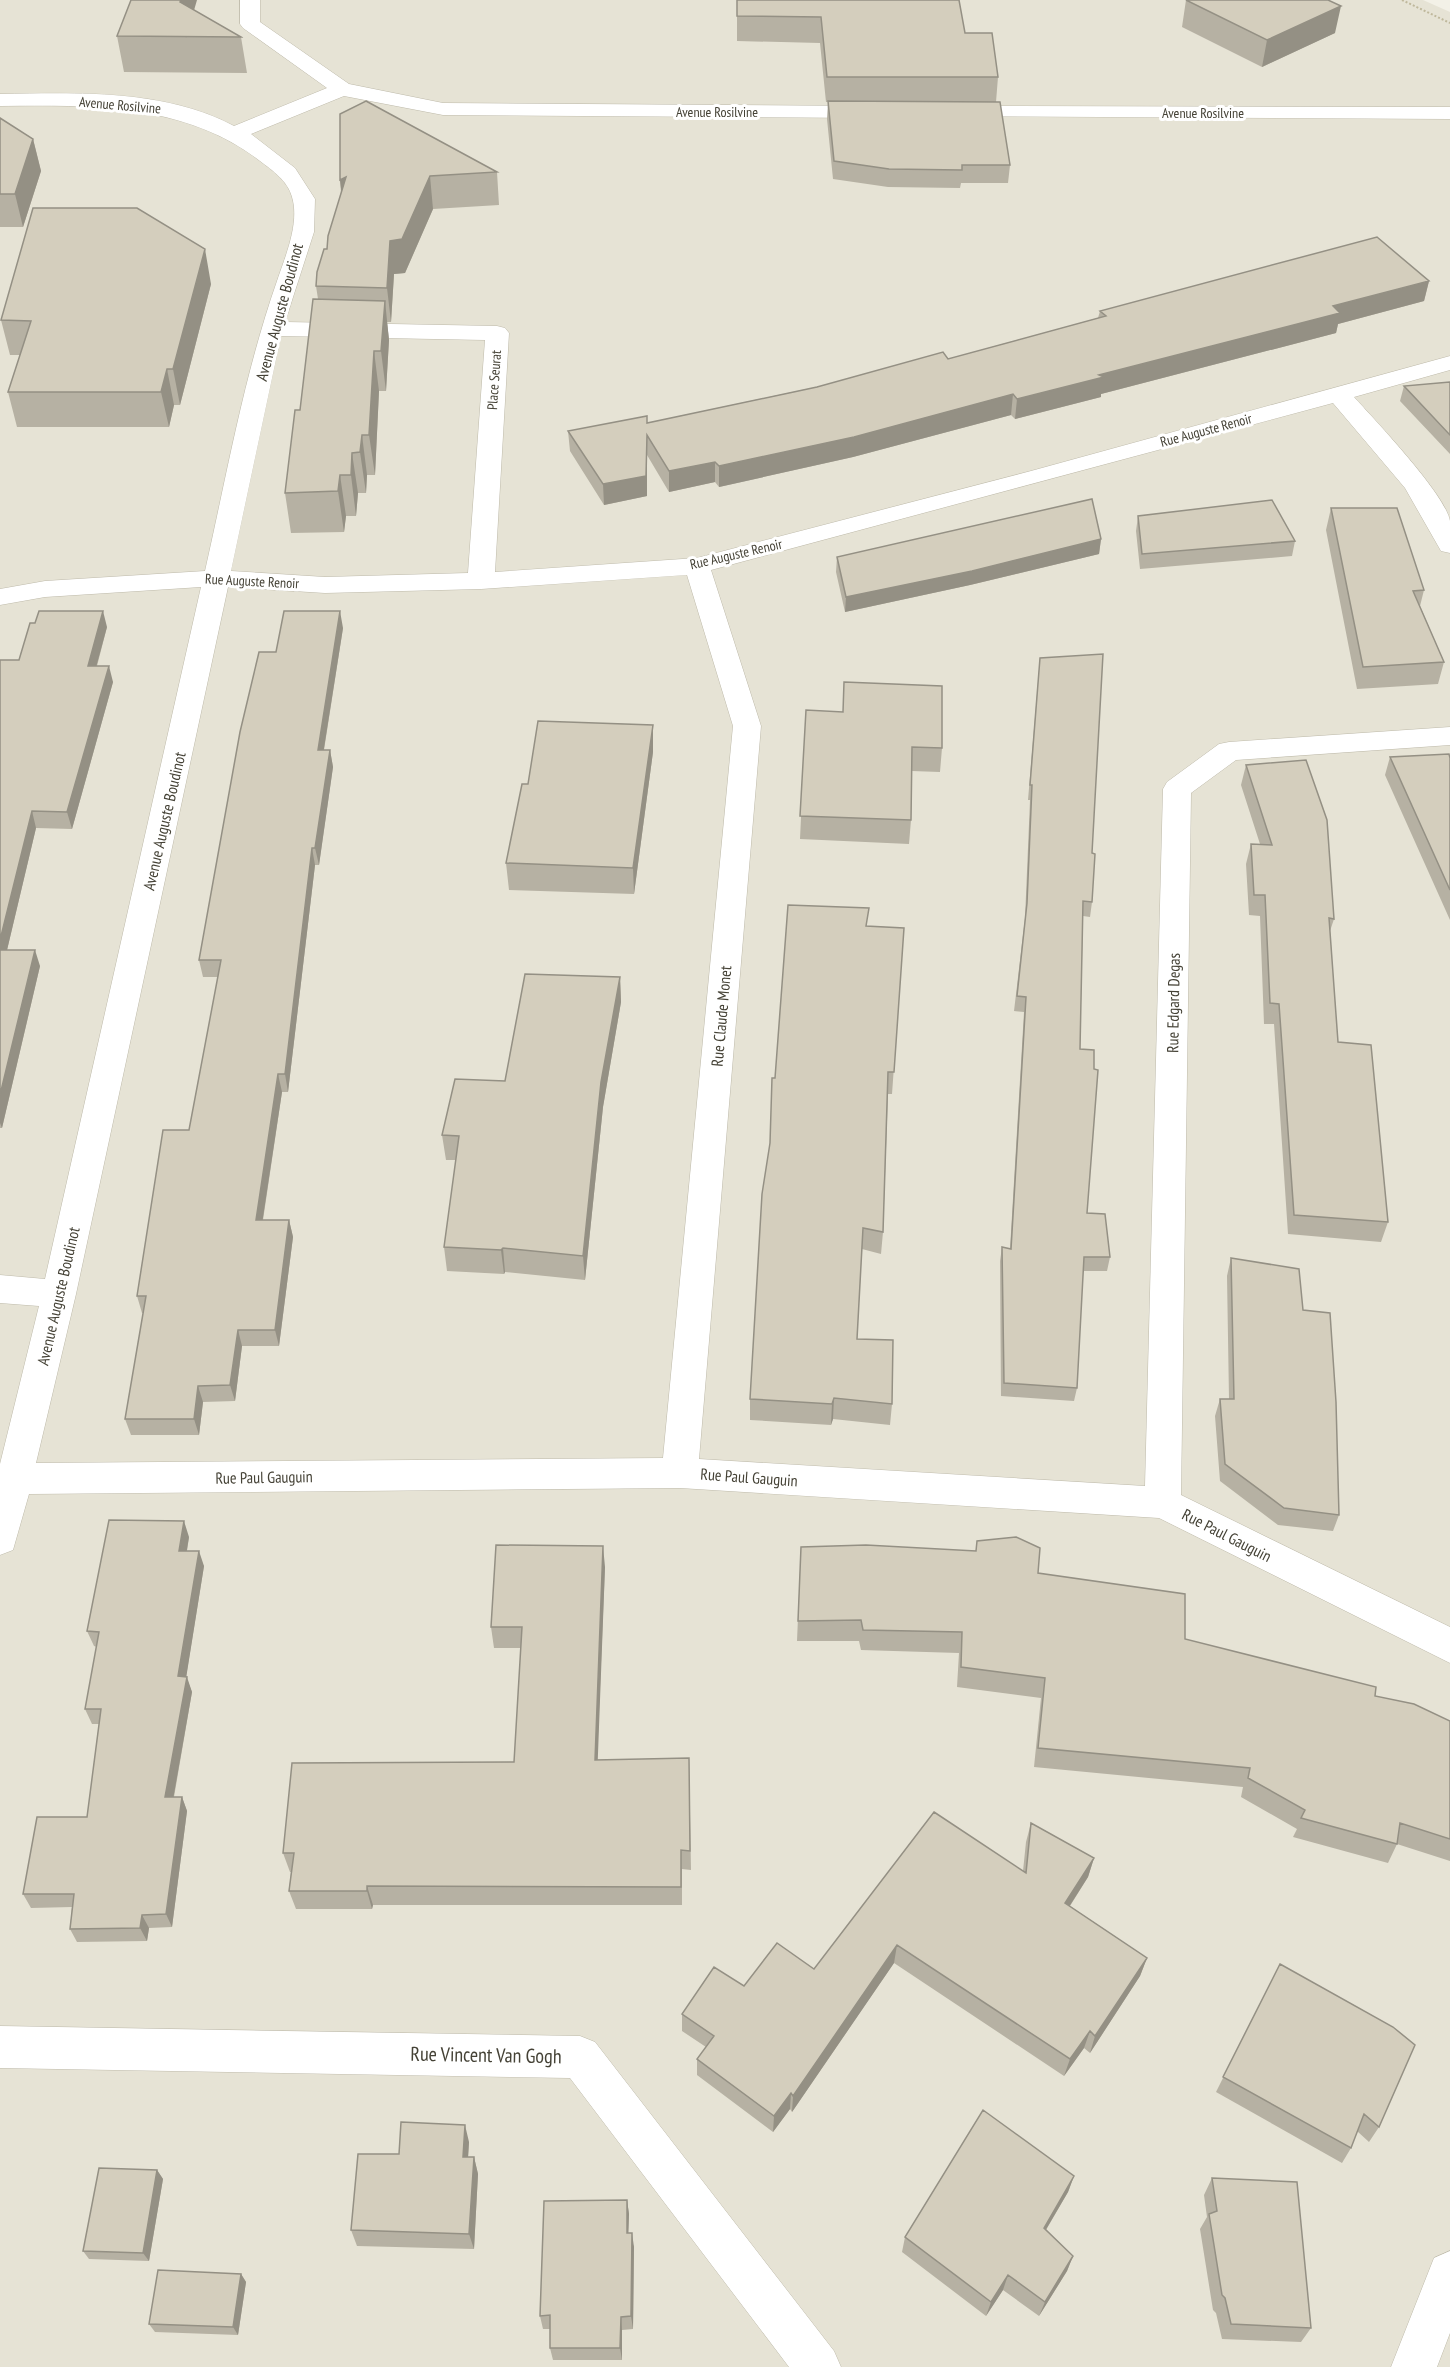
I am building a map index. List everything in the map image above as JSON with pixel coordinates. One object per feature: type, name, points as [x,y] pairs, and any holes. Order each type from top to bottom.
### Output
[{"type":"street","points":[[250,0],[250,24],[342,89]]},
{"type":"street","points":[[235,133],[342,89]]},
{"type":"street","name":"Avenue Rosilvine","points":[[342,89],[443,109],[891,112]]},
{"type":"street","name":"Avenue Rosilvine","points":[[0,100],[53,99],[158,106],[218,124],[235,133]]},
{"type":"street","name":"Avenue Rosilvine","points":[[939,112],[1450,113]]},
{"type":"street","name":"Avenue Auguste Boudinot","points":[[0,1539],[59,1294],[271,329],[306,214],[305,203],[290,176],[268,155],[235,133]]},
{"type":"street","name":"Place Seurat","points":[[271,329],[497,333],[481,581]]},
{"type":"street","name":"Rue Auguste Renoir","points":[[0,597],[45,589],[218,578],[325,585],[481,581],[698,566],[1040,476],[1450,363]]},
{"type":"street","points":[[1338,394],[1407,470],[1441,524],[1450,545]]},
{"type":"street","name":"Rue Claude Monet","points":[[680,1473],[747,726],[698,566]]},
{"type":"street","name":"Rue Edgard Degas","points":[[1164,1503],[1177,789],[1229,751],[1450,736]]},
{"type":"street","points":[[0,1289],[59,1294]]},
{"type":"street","name":"Rue Paul Gauguin","points":[[14,1479],[680,1473],[1164,1503],[1450,1647]]},
{"type":"street","name":"Rue Vincent Van Gogh","points":[[0,2048],[580,2057],[819,2367]]},
{"type":"street","points":[[1414,2367],[1450,2274]]},
{"type":"path","points":[[1402,0],[1450,23]]},
{"type":"shaded area","points":[[0,0],[1423,0],[1450,12],[1450,2367],[0,2367]]},
{"type":"building","points":[[131,0],[181,0],[180,2],[241,37],[117,36]]},
{"type":"building","points":[[737,0],[959,0],[965,33],[992,33],[998,77],[827,77],[821,17],[737,16]]},
{"type":"building","points":[[1186,0],[1328,0],[1341,6],[1267,40]]},
{"type":"building","points":[[366,101],[497,172],[430,176],[402,239],[390,241],[387,288],[316,286],[317,272],[324,249],[327,249],[328,236],[346,177],[340,180],[340,114]]},
{"type":"building","points":[[828,101],[1000,102],[1010,165],[962,165],[962,170],[889,169],[834,161]]},
{"type":"building","points":[[0,118],[33,139],[15,194],[0,194]]},
{"type":"building","points":[[33,208],[137,208],[205,249],[173,369],[167,369],[161,392],[8,392],[31,321],[1,320]]},
{"type":"building","points":[[1377,237],[1429,281],[1333,306],[1340,313],[1099,375],[1104,377],[1017,399],[1013,394],[854,437],[719,466],[715,462],[669,471],[647,435],[646,476],[603,484],[568,431],[647,416],[647,423],[817,387],[943,352],[948,359],[1106,316],[1100,311]]},
{"type":"building","points":[[313,299],[385,301],[381,351],[374,351],[369,435],[362,435],[360,452],[352,453],[351,475],[340,475],[338,491],[285,493],[295,410],[300,410]]},
{"type":"building","points":[[1450,382],[1450,435],[1404,386]]},
{"type":"building","points":[[1092,499],[1101,539],[972,571],[846,597],[837,557]]},
{"type":"building","points":[[1272,500],[1295,541],[1142,554],[1138,516]]},
{"type":"building","points":[[1331,508],[1397,508],[1424,590],[1413,591],[1444,662],[1363,667]]},
{"type":"building","points":[[39,611],[103,611],[88,666],[109,666],[67,812],[32,811],[0,940],[0,660],[19,660],[30,623],[35,623]]},
{"type":"building","points":[[284,611],[340,611],[318,750],[330,750],[315,848],[312,848],[285,1074],[278,1074],[256,1220],[289,1220],[275,1330],[238,1330],[230,1385],[198,1386],[194,1419],[125,1419],[146,1296],[137,1296],[163,1130],[189,1130],[221,960],[199,960],[240,732],[259,652],[276,652]]},
{"type":"building","points":[[1103,654],[1092,853],[1095,854],[1092,902],[1083,901],[1080,1049],[1094,1050],[1094,1069],[1098,1070],[1087,1213],[1105,1214],[1110,1257],[1084,1257],[1077,1388],[1004,1383],[1002,1247],[1011,1249],[1026,997],[1017,996],[1027,903],[1032,785],[1030,785],[1040,658]]},
{"type":"building","points":[[844,682],[942,686],[942,748],[912,747],[911,820],[800,816],[806,710],[843,712]]},
{"type":"building","points":[[538,721],[653,725],[633,868],[506,863],[522,784],[528,784]]},
{"type":"building","points":[[1449,754],[1450,758],[1450,890],[1390,757]]},
{"type":"building","points":[[1306,760],[1327,820],[1334,919],[1329,918],[1338,1042],[1371,1045],[1388,1222],[1294,1215],[1279,1004],[1270,1003],[1265,895],[1254,895],[1251,844],[1272,845],[1246,765]]},
{"type":"building","points":[[788,905],[869,908],[866,926],[904,928],[894,1072],[888,1072],[883,1232],[863,1228],[857,1339],[893,1340],[892,1404],[834,1398],[832,1404],[750,1399],[762,1194],[770,1143],[772,1078],[775,1078]]},
{"type":"building","points":[[0,950],[35,950],[0,1095]]},
{"type":"building","points":[[525,974],[620,977],[601,1082],[583,1256],[503,1248],[501,1250],[444,1247],[459,1136],[442,1135],[455,1079],[505,1081]]},
{"type":"building","points":[[1231,1258],[1299,1269],[1303,1310],[1330,1313],[1336,1402],[1339,1515],[1284,1508],[1225,1464],[1220,1399],[1234,1399]]},
{"type":"building","points":[[109,1520],[184,1521],[179,1551],[199,1551],[178,1676],[187,1677],[165,1797],[182,1797],[166,1914],[142,1915],[140,1928],[70,1929],[74,1894],[23,1894],[37,1817],[87,1817],[101,1709],[85,1709],[99,1632],[87,1631]]},
{"type":"building","points":[[1016,1537],[1040,1548],[1038,1573],[1185,1594],[1185,1639],[1376,1687],[1375,1696],[1414,1704],[1450,1721],[1450,1839],[1400,1823],[1397,1844],[1301,1818],[1305,1810],[1248,1778],[1250,1768],[1038,1748],[1045,1678],[961,1667],[962,1632],[863,1630],[861,1620],[798,1621],[801,1547],[866,1545],[976,1551],[977,1541]]},
{"type":"building","points":[[496,1545],[603,1546],[595,1760],[689,1758],[690,1851],[681,1850],[681,1887],[367,1886],[367,1891],[289,1891],[294,1853],[283,1853],[292,1763],[514,1762],[522,1627],[491,1627]]},
{"type":"building","points":[[934,1812],[1026,1873],[1031,1823],[1094,1858],[1065,1903],[1147,1958],[1095,2036],[1090,2031],[1070,2059],[897,1945],[793,2096],[791,2093],[774,2116],[697,2059],[714,2036],[682,2014],[714,1967],[744,1986],[777,1943],[814,1969]]},
{"type":"building","points":[[1280,1964],[1393,2027],[1415,2045],[1379,2127],[1364,2114],[1351,2148],[1223,2077]]},
{"type":"building","points":[[983,2110],[1074,2176],[1044,2228],[1073,2256],[1045,2302],[1008,2275],[991,2302],[905,2237]]},
{"type":"building","points":[[401,2122],[465,2125],[463,2157],[474,2157],[469,2234],[351,2230],[358,2154],[399,2154]]},
{"type":"building","points":[[99,2168],[157,2170],[143,2253],[83,2251]]},
{"type":"building","points":[[1212,2178],[1297,2182],[1311,2328],[1231,2324],[1225,2298],[1222,2295],[1209,2214],[1217,2211]]},
{"type":"building","points":[[627,2200],[627,2233],[632,2233],[631,2316],[621,2317],[620,2348],[550,2348],[550,2315],[540,2316],[544,2201]]},
{"type":"building","points":[[158,2270],[241,2274],[233,2327],[149,2324]]}]
